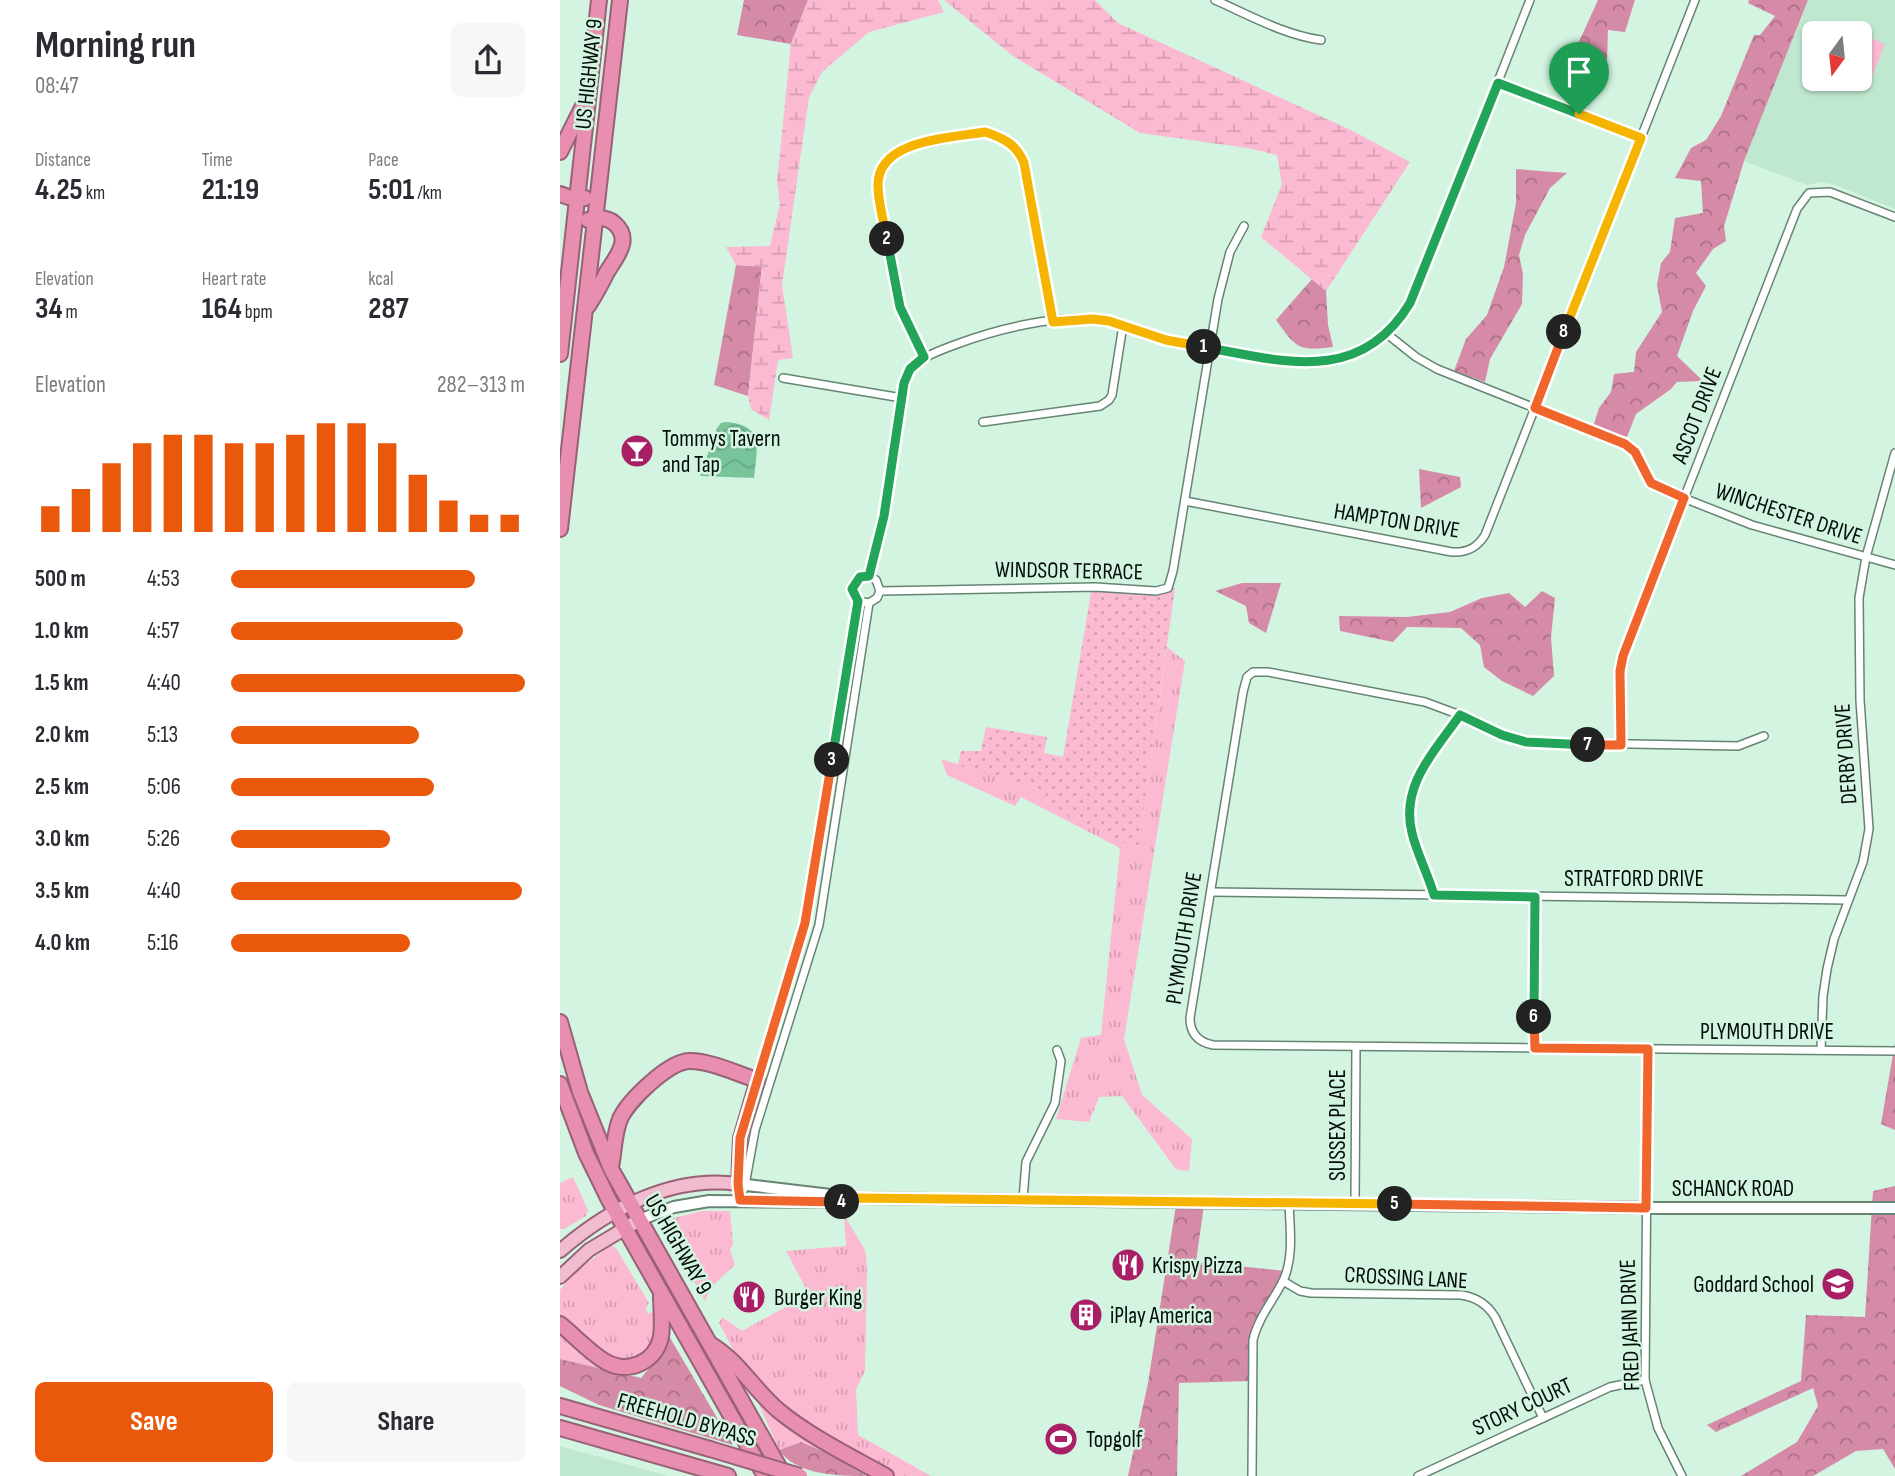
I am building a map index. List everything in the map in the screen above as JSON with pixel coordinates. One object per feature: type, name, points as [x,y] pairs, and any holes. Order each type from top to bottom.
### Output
[{"type":"highway","name":"US HIGHWAY 9","points":[[560,354],[599,0]]},
{"type":"highway","name":"US HIGHWAY 9","points":[[560,529],[620,0]]},
{"type":"highway","points":[[560,152],[589,96]]},
{"type":"highway","points":[[560,194],[577,200],[587,197],[600,182]]},
{"type":"highway","points":[[573,236],[585,221],[596,217],[608,219],[618,226],[621,233],[622,246],[584,313]]},
{"type":"highway","name":"US HIGHWAY 9","points":[[560,1022],[580,1092],[611,1169],[784,1476]]},
{"type":"highway","points":[[611,1169],[615,1135],[622,1116],[667,1069],[692,1061],[757,1080]]},
{"type":"highway","name":"US HIGHWAY 9","points":[[560,1084],[586,1153],[615,1211],[765,1476]]},
{"type":"highway","points":[[560,1324],[609,1364],[623,1367],[637,1365],[652,1355],[660,1341],[661,1293]]},
{"type":"highway","points":[[710,1344],[727,1353],[765,1398],[794,1422],[886,1476]]},
{"type":"highway","name":"FREEHOLD BYPASS","points":[[560,1406],[800,1476]]},
{"type":"highway","name":"FREEHOLD BYPASS","points":[[560,1428],[726,1476]]},
{"type":"highway","points":[[560,1435],[594,1444],[604,1441]]},
{"type":"main road","points":[[742,1184],[740,1138],[757,1080]]},
{"type":"main road","name":"SCHANCK ROAD","points":[[560,1251],[588,1228],[629,1203],[693,1184],[742,1184]]},
{"type":"main road","points":[[560,1277],[589,1250],[639,1220]]},
{"type":"street","points":[[1215,0],[1285,30],[1321,40]]},
{"type":"street","points":[[869,576],[884,516],[904,383],[910,369],[924,357],[985,334],[1053,322],[1093,319],[1123,325],[1166,340],[1314,363],[1337,360],[1356,353],[1387,334],[1405,311],[1416,290],[1530,0]]},
{"type":"street","name":"HAMPTON DRIVE","points":[[1185,501],[1452,552],[1465,552],[1477,546],[1485,535],[1695,0]]},
{"type":"street","points":[[1498,83],[1641,138]]},
{"type":"street","points":[[924,357],[898,299],[878,185],[888,159],[909,146],[985,132],[1004,139],[1017,150],[1026,170],[1053,322]]},
{"type":"street","name":"ASCOT DRIVE","points":[[1621,745],[1620,671],[1623,656],[1803,198],[1809,193],[1824,191],[1895,217]]},
{"type":"street","name":"WINDSOR TERRACE","points":[[880,591],[1041,587],[1163,590],[1170,586],[1209,348],[1230,252],[1244,226]]},
{"type":"street","points":[[983,422],[1100,405],[1109,400],[1123,325]]},
{"type":"street","name":"WINCHESTER DRIVE","points":[[1387,334],[1416,357],[1437,369],[1625,444],[1635,452],[1651,483],[1752,525],[1895,565]]},
{"type":"street","points":[[783,378],[902,398]]},
{"type":"street","name":"DERBY DRIVE","points":[[1821,1050],[1827,969],[1834,939],[1863,862],[1869,829],[1860,688],[1859,598],[1866,557],[1895,453]]},
{"type":"street","points":[[757,1080],[798,948],[817,856],[858,601],[853,593],[853,584],[860,577],[869,576],[876,580],[880,591],[877,598],[869,603],[858,601]]},
{"type":"street","points":[[740,1200],[755,1130],[819,925],[869,603]]},
{"type":"street","name":"PLYMOUTH DRIVE","points":[[1764,736],[1738,746],[1526,742],[1502,735],[1439,706],[1412,699],[1268,672],[1253,672],[1249,675],[1243,692],[1190,1018],[1194,1035],[1213,1045],[1895,1051]]},
{"type":"street","points":[[1434,895],[1412,834],[1410,800],[1420,772],[1460,715]]},
{"type":"street","points":[[817,856],[830,859]]},
{"type":"street","name":"STRATFORD DRIVE","points":[[1211,892],[1848,900]]},
{"type":"street","points":[[1535,897],[1535,1048]]},
{"type":"street","points":[[773,1029],[786,1034]]},
{"type":"street","name":"SUSSEX PLACE","points":[[1355,1204],[1356,1046]]},
{"type":"street","name":"FRED JAHN DRIVE","points":[[1648,1049],[1645,1380],[1658,1429],[1682,1476]]},
{"type":"street","points":[[1023,1199],[1026,1162],[1055,1103],[1061,1061],[1057,1050]]},
{"type":"street","points":[[757,1080],[775,1070]]},
{"type":"street","name":"SCHANCK ROAD","points":[[742,1184],[856,1198],[1646,1208],[1895,1208]]},
{"type":"street","name":"SCHANCK ROAD","points":[[639,1220],[688,1204],[740,1200],[846,1202],[856,1198]]},
{"type":"street","points":[[1252,1476],[1253,1340],[1258,1323],[1283,1281],[1289,1265],[1289,1204]]},
{"type":"street","name":"CROSSING LANE","points":[[1283,1281],[1300,1291],[1311,1293],[1461,1295],[1477,1299],[1495,1317],[1543,1418]]},
{"type":"street","name":"STORY COURT","points":[[1418,1476],[1609,1387],[1645,1380]]},
{"type":"shaded area","points":[[1808,0],[1895,0],[1895,209],[1833,184],[1821,182],[1807,185],[1744,161]]},
{"type":"shaded area","points":[[560,1446],[668,1476],[560,1476]]},
{"type":"green space","points":[[744,0],[808,0],[791,44],[737,35]]},
{"type":"green space","points":[[808,0],[938,0],[944,12],[869,32],[822,72],[809,97],[782,285],[793,358],[778,360],[769,420],[751,409],[748,396],[762,267],[736,265],[726,247],[770,246],[780,204],[777,182],[791,44]]},
{"type":"green space","points":[[944,0],[1095,0],[1118,23],[1355,132],[1410,162],[1326,291],[1261,237],[1282,184],[1277,155],[1248,148],[1140,133],[1013,56]]},
{"type":"green space","points":[[1598,0],[1635,0],[1625,32],[1608,30],[1607,60],[1578,44]]},
{"type":"green space","points":[[1749,0],[1808,0],[1744,161],[1724,226],[1726,241],[1713,249],[1696,273],[1706,286],[1693,311],[1677,356],[1703,381],[1677,382],[1636,414],[1627,437],[1593,427],[1599,408],[1611,392],[1614,374],[1634,372],[1636,352],[1662,312],[1657,285],[1661,263],[1670,252],[1675,218],[1703,213],[1701,181],[1675,178],[1691,148],[1706,140],[1721,116],[1754,35],[1760,35],[1775,16],[1748,3]]},
{"type":"green space","points":[[1872,39],[1885,44],[1872,76]]},
{"type":"green space","points":[[1516,169],[1567,173],[1550,188],[1525,235],[1519,255],[1523,274],[1522,304],[1490,359],[1485,382],[1454,371],[1466,339],[1487,315],[1504,267],[1516,203]]},
{"type":"green space","points":[[736,265],[762,266],[748,396],[714,385]]},
{"type":"green space","points":[[1312,279],[1326,291],[1328,325],[1333,347],[1312,349],[1299,346],[1276,320]]},
{"type":"green space","points":[[1419,469],[1460,477],[1461,487],[1421,508]]},
{"type":"green space","points":[[1242,583],[1281,583],[1266,633],[1249,623],[1246,606],[1215,591]]},
{"type":"green space","points":[[1092,587],[1175,588],[1138,850],[1044,802],[1046,792],[958,765],[961,751],[981,751],[986,727],[1047,737],[1044,753],[1063,757]]},
{"type":"green space","points":[[1542,591],[1555,598],[1551,637],[1554,676],[1533,696],[1502,681],[1484,667],[1480,645],[1461,628],[1407,627],[1393,642],[1340,631],[1339,616],[1407,617],[1450,612],[1482,598],[1509,593],[1525,607]]},
{"type":"green space","points":[[1167,647],[1185,661],[1124,1039],[1142,1095],[1192,1139],[1189,1171],[1176,1169],[1122,1096],[1099,1097],[1089,1122],[1056,1119],[1081,1038],[1101,1035],[1120,848],[1021,797],[1015,806],[947,775],[941,759],[1046,792],[1138,849]]},
{"type":"green space","points":[[1895,1043],[1895,1130],[1881,1124]]},
{"type":"green space","points":[[573,1177],[588,1210],[586,1216],[560,1229],[560,1183]]},
{"type":"green space","points":[[1895,1186],[1895,1469],[1883,1449],[1856,1451],[1813,1476],[1741,1476],[1797,1442],[1818,1406],[1813,1388],[1716,1432],[1707,1425],[1801,1381],[1806,1315],[1865,1317],[1873,1191]]},
{"type":"green space","points":[[1176,1205],[1204,1205],[1196,1262],[1286,1271],[1256,1330],[1252,1381],[1179,1383],[1177,1476],[1128,1476],[1148,1383]]},
{"type":"green space","points":[[702,1211],[730,1211],[733,1244],[730,1250],[735,1265],[711,1287],[705,1301],[664,1228],[666,1220]]},
{"type":"green space","points":[[844,1215],[865,1250],[867,1266],[865,1371],[856,1389],[858,1435],[931,1476],[893,1476],[782,1409],[744,1370],[719,1323],[722,1317],[742,1331],[809,1294],[786,1251],[846,1246]]},
{"type":"green space","points":[[611,1245],[616,1248],[649,1303],[647,1313],[654,1312],[655,1324],[654,1342],[647,1355],[618,1363],[560,1319],[560,1290],[574,1273]]},
{"type":"green space","points":[[560,1331],[602,1369],[560,1359]]},
{"type":"green space","points":[[669,1336],[733,1445],[599,1405],[560,1386],[560,1359],[641,1378],[655,1361]]},
{"type":"green space","points":[[757,1400],[816,1443],[873,1476],[866,1476],[827,1453],[801,1442],[779,1450]]},
{"type":"green space","points":[[801,1442],[827,1453],[866,1476],[831,1474],[807,1469],[796,1465],[779,1450]]},
{"type":"water","points":[[726,422],[739,424],[753,433],[757,448],[754,478],[700,476],[717,428]]},
{"type":"place","name":"Tommys Tavern and Tap","points":[[637,451]]},
{"type":"place","name":"Krispy Pizza","points":[[1128,1265]]},
{"type":"place","name":"Goddard School","points":[[1838,1284]]},
{"type":"place","name":"Burger King","points":[[749,1297]]},
{"type":"place","name":"iPlay America","points":[[1086,1315]]},
{"type":"place","name":"Topgolf","points":[[1061,1439]]},
{"type":"route","points":[[1498,83],[1579,114],[1641,138],[1535,408],[1630,447],[1639,458],[1651,483],[1684,498],[1623,656],[1620,671],[1621,745],[1526,742],[1502,735],[1460,715],[1416,779],[1409,817],[1415,844],[1434,895],[1535,897],[1535,1048],[1648,1049],[1646,1208],[1023,1199],[856,1198],[846,1202],[740,1200],[740,1138],[798,948],[810,896],[858,601],[853,593],[853,584],[860,577],[869,576],[884,516],[904,383],[910,369],[924,357],[904,317],[896,292],[878,185],[888,159],[909,146],[985,132],[1011,144],[1022,157],[1026,170],[1053,322],[1073,319],[1109,321],[1182,343],[1311,363],[1347,357],[1371,345],[1387,334],[1405,311],[1416,290],[1498,83]]}]
